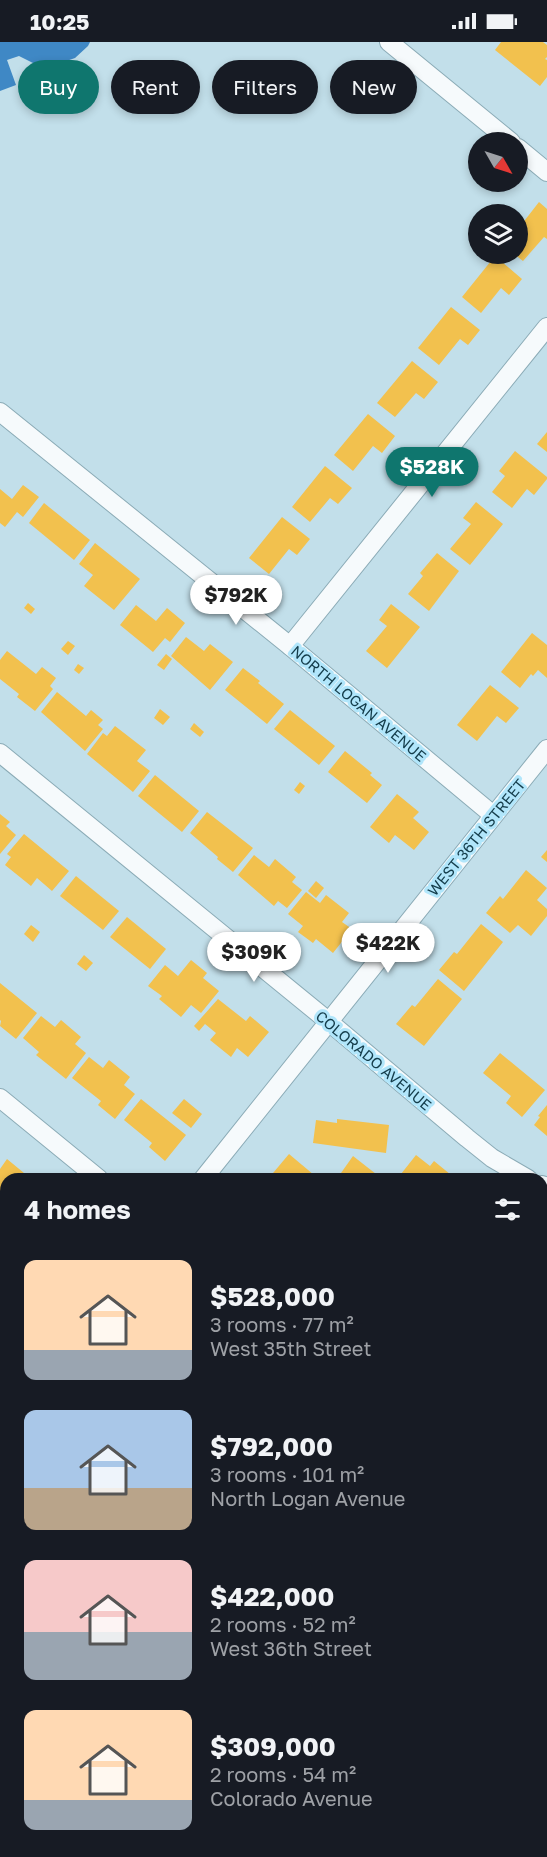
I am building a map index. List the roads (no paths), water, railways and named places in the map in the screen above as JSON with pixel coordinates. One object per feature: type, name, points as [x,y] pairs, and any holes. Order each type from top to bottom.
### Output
[{"type":"street","points":[[389,42],[499,132]]},
{"type":"street","points":[[528,156],[547,172]]},
{"type":"street","points":[[290,646],[547,327]]},
{"type":"street","name":"NORTH LOGAN AVENUE","points":[[0,412],[290,646],[493,815]]},
{"type":"street","name":"WEST 36TH STREET","points":[[208,1173],[547,749]]},
{"type":"street","name":"COLORADO AVENUE","points":[[0,753],[328,1021],[467,1138],[492,1158],[518,1173]]},
{"type":"street","points":[[0,1098],[92,1173]]}]
